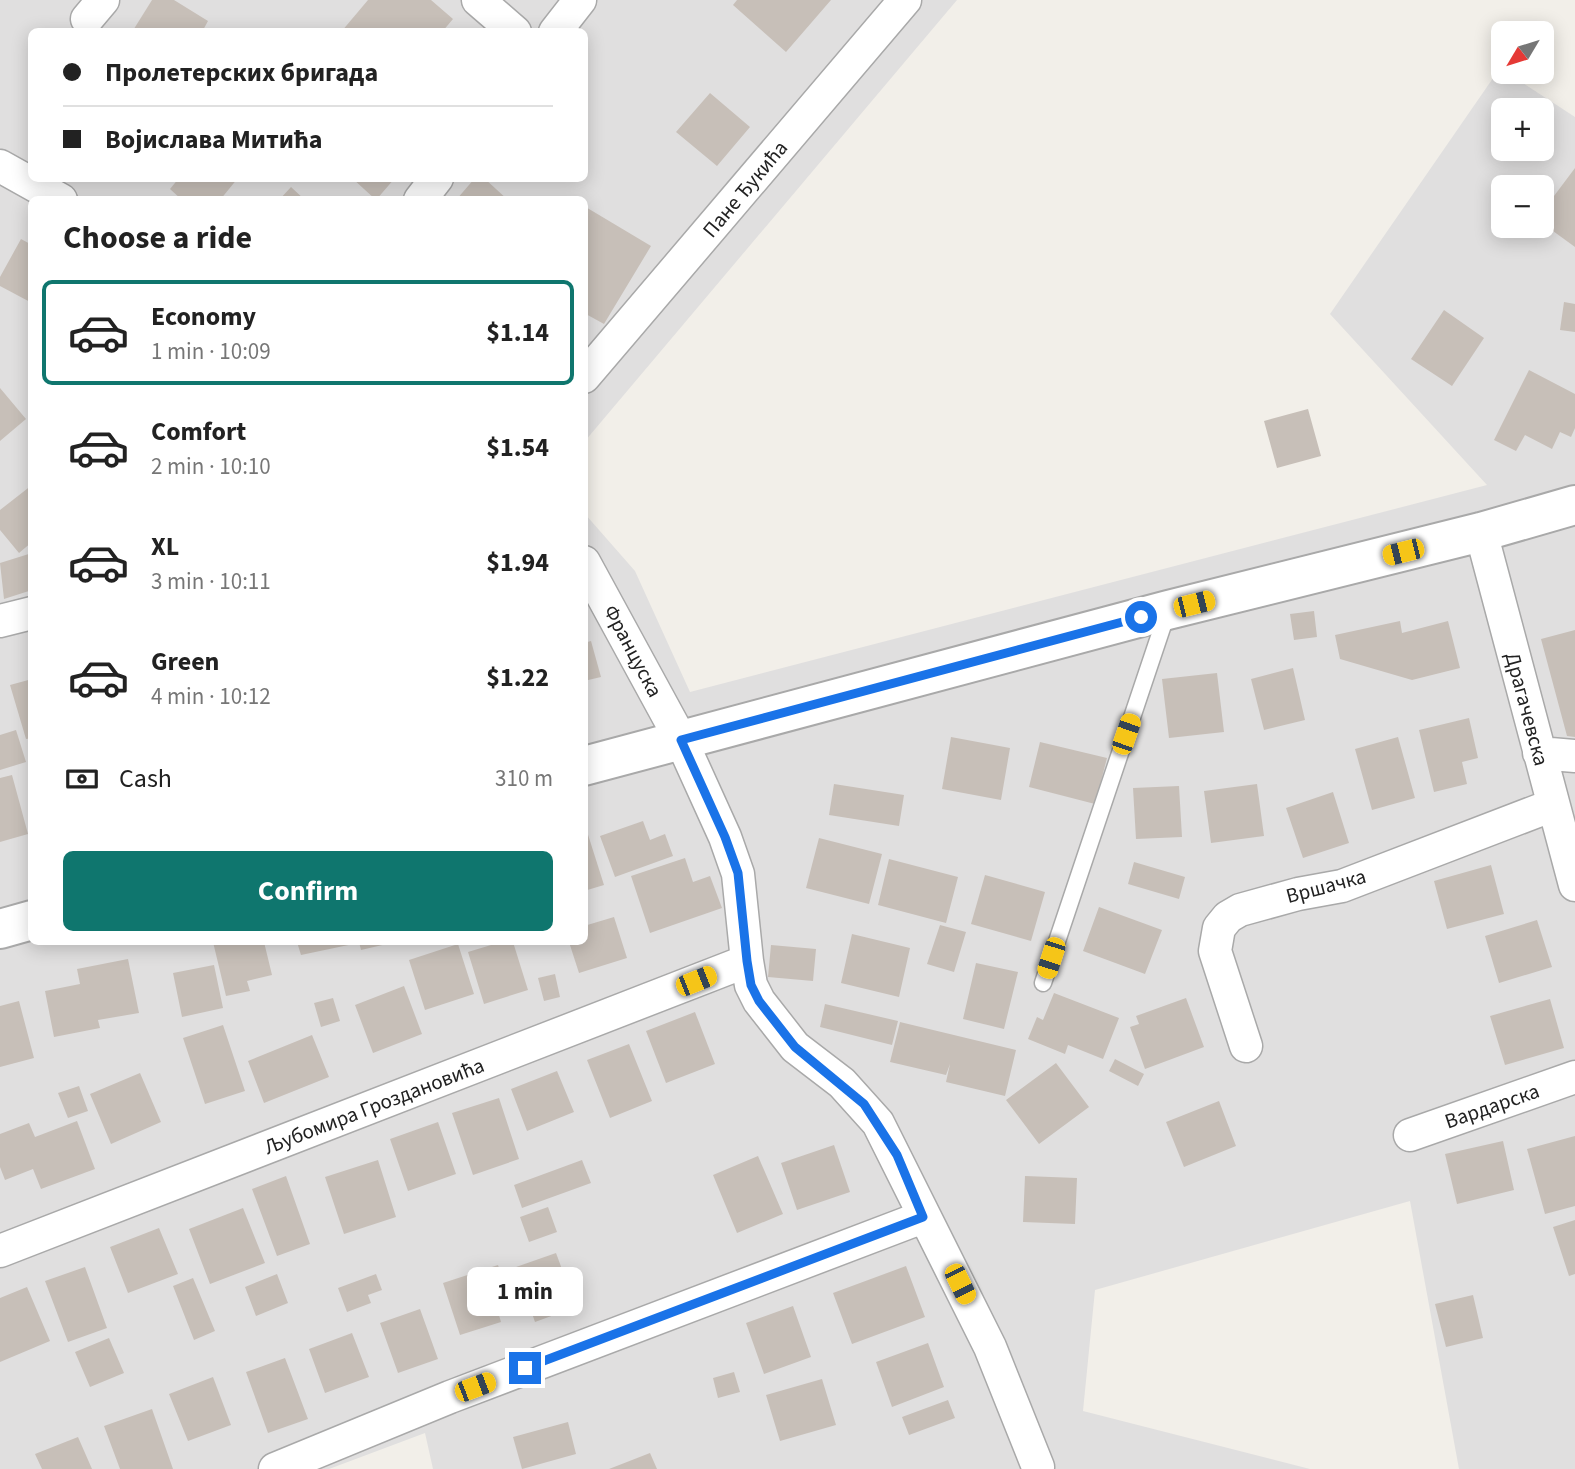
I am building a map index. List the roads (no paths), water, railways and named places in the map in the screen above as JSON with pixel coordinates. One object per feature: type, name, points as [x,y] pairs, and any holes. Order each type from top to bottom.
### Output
[{"type":"street","points":[[478,0],[510,28]]},
{"type":"street","points":[[558,28],[580,0]]},
{"type":"street","name":"Пане Ђукића","points":[[588,372],[905,0]]},
{"type":"street","points":[[0,166],[28,182]]},
{"type":"street","points":[[29,182],[54,196]]},
{"type":"street","points":[[423,196],[434,182]]},
{"type":"street","points":[[588,765],[1168,610],[1481,533],[1575,505]]},
{"type":"street","name":"Драгачевска","points":[[1481,533],[1575,885]]},
{"type":"street","name":"Француска","points":[[588,569],[681,740],[725,837],[738,873],[747,961],[751,985],[759,1001],[795,1047],[842,1083],[878,1123],[897,1155],[923,1217],[990,1347],[1038,1467]]},
{"type":"street","points":[[0,621],[28,613]]},
{"type":"street","points":[[1539,753],[1575,756]]},
{"type":"street","name":"Вршачка","points":[[1246,1046],[1215,951],[1219,928],[1228,917],[1240,910],[1298,894],[1342,887],[1553,805]]},
{"type":"street","points":[[0,929],[28,921]]},
{"type":"street","name":"Љубомира Гроздановића","points":[[0,1251],[747,961]]},
{"type":"street","name":"Вардарска","points":[[1410,1135],[1575,1077]]},
{"type":"street","points":[[275,1469],[450,1397],[923,1217]]},
{"type":"lane","points":[[1043,983],[1168,610]]}]
